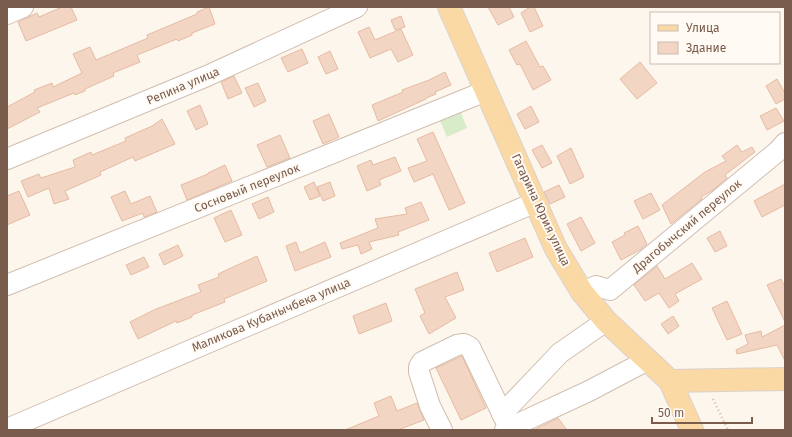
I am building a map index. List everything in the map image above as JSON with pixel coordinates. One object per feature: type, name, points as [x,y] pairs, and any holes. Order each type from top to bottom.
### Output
[{"type":"main road","name":"Гагарина Юрия улица","points":[[449,7],[556,248],[582,292],[606,321],[670,381],[692,430]]},
{"type":"main road","points":[[670,381],[785,379]]},
{"type":"street","points":[[7,14],[23,7]]},
{"type":"street","name":"Репина улица","points":[[7,159],[207,76],[357,7]]},
{"type":"street","name":"Сосновый переулок","points":[[7,285],[486,91]]},
{"type":"street","name":"Драгобычский переулок","points":[[582,292],[596,286],[610,290],[778,151],[785,143]]},
{"type":"street","name":"Маликова Кубанычбека улица","points":[[7,428],[536,202]]},
{"type":"street","points":[[505,424],[560,353],[606,321]]},
{"type":"street","points":[[442,430],[430,406],[419,372],[419,367],[422,362],[457,345],[464,344],[470,347],[505,424]]},
{"type":"street","points":[[505,424],[590,391],[648,360]]},
{"type":"path","points":[[713,399],[728,430]]},
{"type":"green space","points":[[458,105],[467,128],[447,137],[437,114]]},
{"type":"building","points":[[62,7],[71,7],[77,20],[26,41],[18,22],[37,13],[39,17]]},
{"type":"building","points":[[209,7],[215,24],[192,33],[192,35],[178,41],[177,39],[137,55],[140,62],[113,73],[114,76],[85,89],[85,91],[75,95],[74,93],[37,108],[40,112],[7,129],[7,107],[35,92],[34,90],[52,83],[53,87],[82,73],[73,54],[90,47],[96,60],[148,38],[147,35],[197,14],[197,12]]},
{"type":"building","points":[[488,7],[509,7],[514,17],[498,25]]},
{"type":"building","points":[[530,7],[534,7],[543,26],[530,32],[521,13]]},
{"type":"building","points":[[401,16],[405,27],[395,30],[391,20]]},
{"type":"building","points":[[369,27],[375,40],[401,29],[413,55],[398,62],[391,49],[370,58],[358,32]]},
{"type":"building","points":[[526,41],[540,67],[543,66],[551,80],[533,90],[520,64],[517,65],[509,50]]},
{"type":"building","points":[[302,49],[308,63],[288,72],[281,58]]},
{"type":"building","points":[[330,51],[338,69],[326,74],[318,57]]},
{"type":"building","points":[[640,62],[657,83],[637,99],[620,79]]},
{"type":"building","points":[[445,72],[451,85],[435,92],[436,94],[426,99],[378,121],[372,105],[403,92],[402,90],[429,80]]},
{"type":"building","points":[[234,76],[242,93],[228,99],[221,82]]},
{"type":"building","points":[[777,79],[785,93],[785,99],[776,104],[766,86]]},
{"type":"building","points":[[258,83],[266,101],[254,107],[245,88]]},
{"type":"building","points":[[200,105],[208,124],[196,130],[187,111]]},
{"type":"building","points":[[531,106],[539,122],[525,129],[517,114]]},
{"type":"building","points":[[776,108],[784,121],[767,130],[760,116]]},
{"type":"building","points":[[329,114],[339,137],[323,144],[313,121]]},
{"type":"building","points":[[162,119],[175,144],[135,161],[133,157],[100,172],[101,175],[65,191],[69,199],[54,204],[49,188],[28,197],[21,181],[39,174],[41,178],[75,167],[73,160],[91,152],[92,155],[126,141],[125,138],[152,126]]},
{"type":"building","points":[[433,132],[465,203],[449,210],[433,174],[414,182],[408,168],[427,161],[417,139]]},
{"type":"building","points":[[280,135],[290,158],[267,167],[257,145]]},
{"type":"building","points":[[542,145],[552,163],[542,168],[532,150]]},
{"type":"building","points":[[737,145],[742,152],[752,147],[755,152],[725,175],[727,178],[713,190],[701,197],[702,199],[671,224],[662,205],[705,172],[726,161],[722,156]]},
{"type":"building","points":[[571,148],[584,177],[570,184],[557,156]]},
{"type":"building","points":[[395,157],[401,171],[379,180],[381,185],[367,191],[357,166],[371,160],[373,165]]},
{"type":"building","points":[[225,165],[232,181],[187,200],[181,185]]},
{"type":"building","points":[[314,182],[320,196],[310,200],[304,187]]},
{"type":"building","points":[[330,182],[335,196],[323,201],[317,187]]},
{"type":"building","points":[[785,184],[785,205],[762,217],[754,201]]},
{"type":"building","points":[[559,185],[565,197],[550,204],[544,192]]},
{"type":"building","points":[[19,191],[30,215],[7,225],[7,196]]},
{"type":"building","points":[[125,191],[131,204],[150,196],[157,212],[144,217],[143,213],[122,221],[111,197]]},
{"type":"building","points":[[651,193],[660,210],[643,219],[634,201]]},
{"type":"building","points":[[268,197],[274,212],[259,219],[252,204]]},
{"type":"building","points":[[421,202],[429,220],[398,232],[399,235],[369,242],[372,249],[361,254],[358,245],[342,249],[340,243],[378,228],[375,219],[407,214],[405,208]]},
{"type":"building","points":[[231,210],[242,235],[225,242],[214,218]]},
{"type":"building","points":[[581,217],[595,243],[581,251],[567,224]]},
{"type":"building","points":[[638,226],[647,244],[640,250],[621,260],[612,242],[625,235],[624,233]]},
{"type":"building","points":[[720,231],[727,246],[715,252],[707,238]]},
{"type":"building","points":[[525,238],[533,257],[497,272],[489,253]]},
{"type":"building","points":[[296,242],[300,253],[325,242],[331,257],[295,271],[286,246]]},
{"type":"building","points":[[178,245],[183,256],[164,265],[159,254]]},
{"type":"building","points":[[257,256],[267,281],[224,299],[225,302],[192,315],[192,317],[177,323],[176,321],[138,339],[130,322],[156,309],[201,292],[198,285],[219,277],[218,274]]},
{"type":"building","points":[[144,257],[149,267],[131,275],[126,265]]},
{"type":"building","points":[[692,263],[702,279],[675,294],[679,301],[669,308],[659,293],[645,301],[634,285],[657,266],[665,279]]},
{"type":"building","points":[[457,272],[464,290],[445,297],[456,318],[429,334],[420,316],[425,313],[415,289]]},
{"type":"building","points":[[781,279],[785,287],[785,322],[767,285]]},
{"type":"building","points":[[727,301],[742,334],[727,340],[712,308]]},
{"type":"building","points":[[386,303],[392,321],[359,334],[353,316]]},
{"type":"building","points":[[673,316],[679,326],[668,334],[661,324]]},
{"type":"building","points":[[785,325],[785,361],[777,345],[737,354],[736,350],[748,344],[745,335],[761,331],[762,337]]},
{"type":"building","points":[[462,356],[486,408],[461,420],[436,368]]},
{"type":"building","points":[[391,396],[397,411],[417,403],[424,420],[398,430],[345,430],[379,416],[374,403]]},
{"type":"building","points":[[558,418],[567,430],[534,430]]}]
